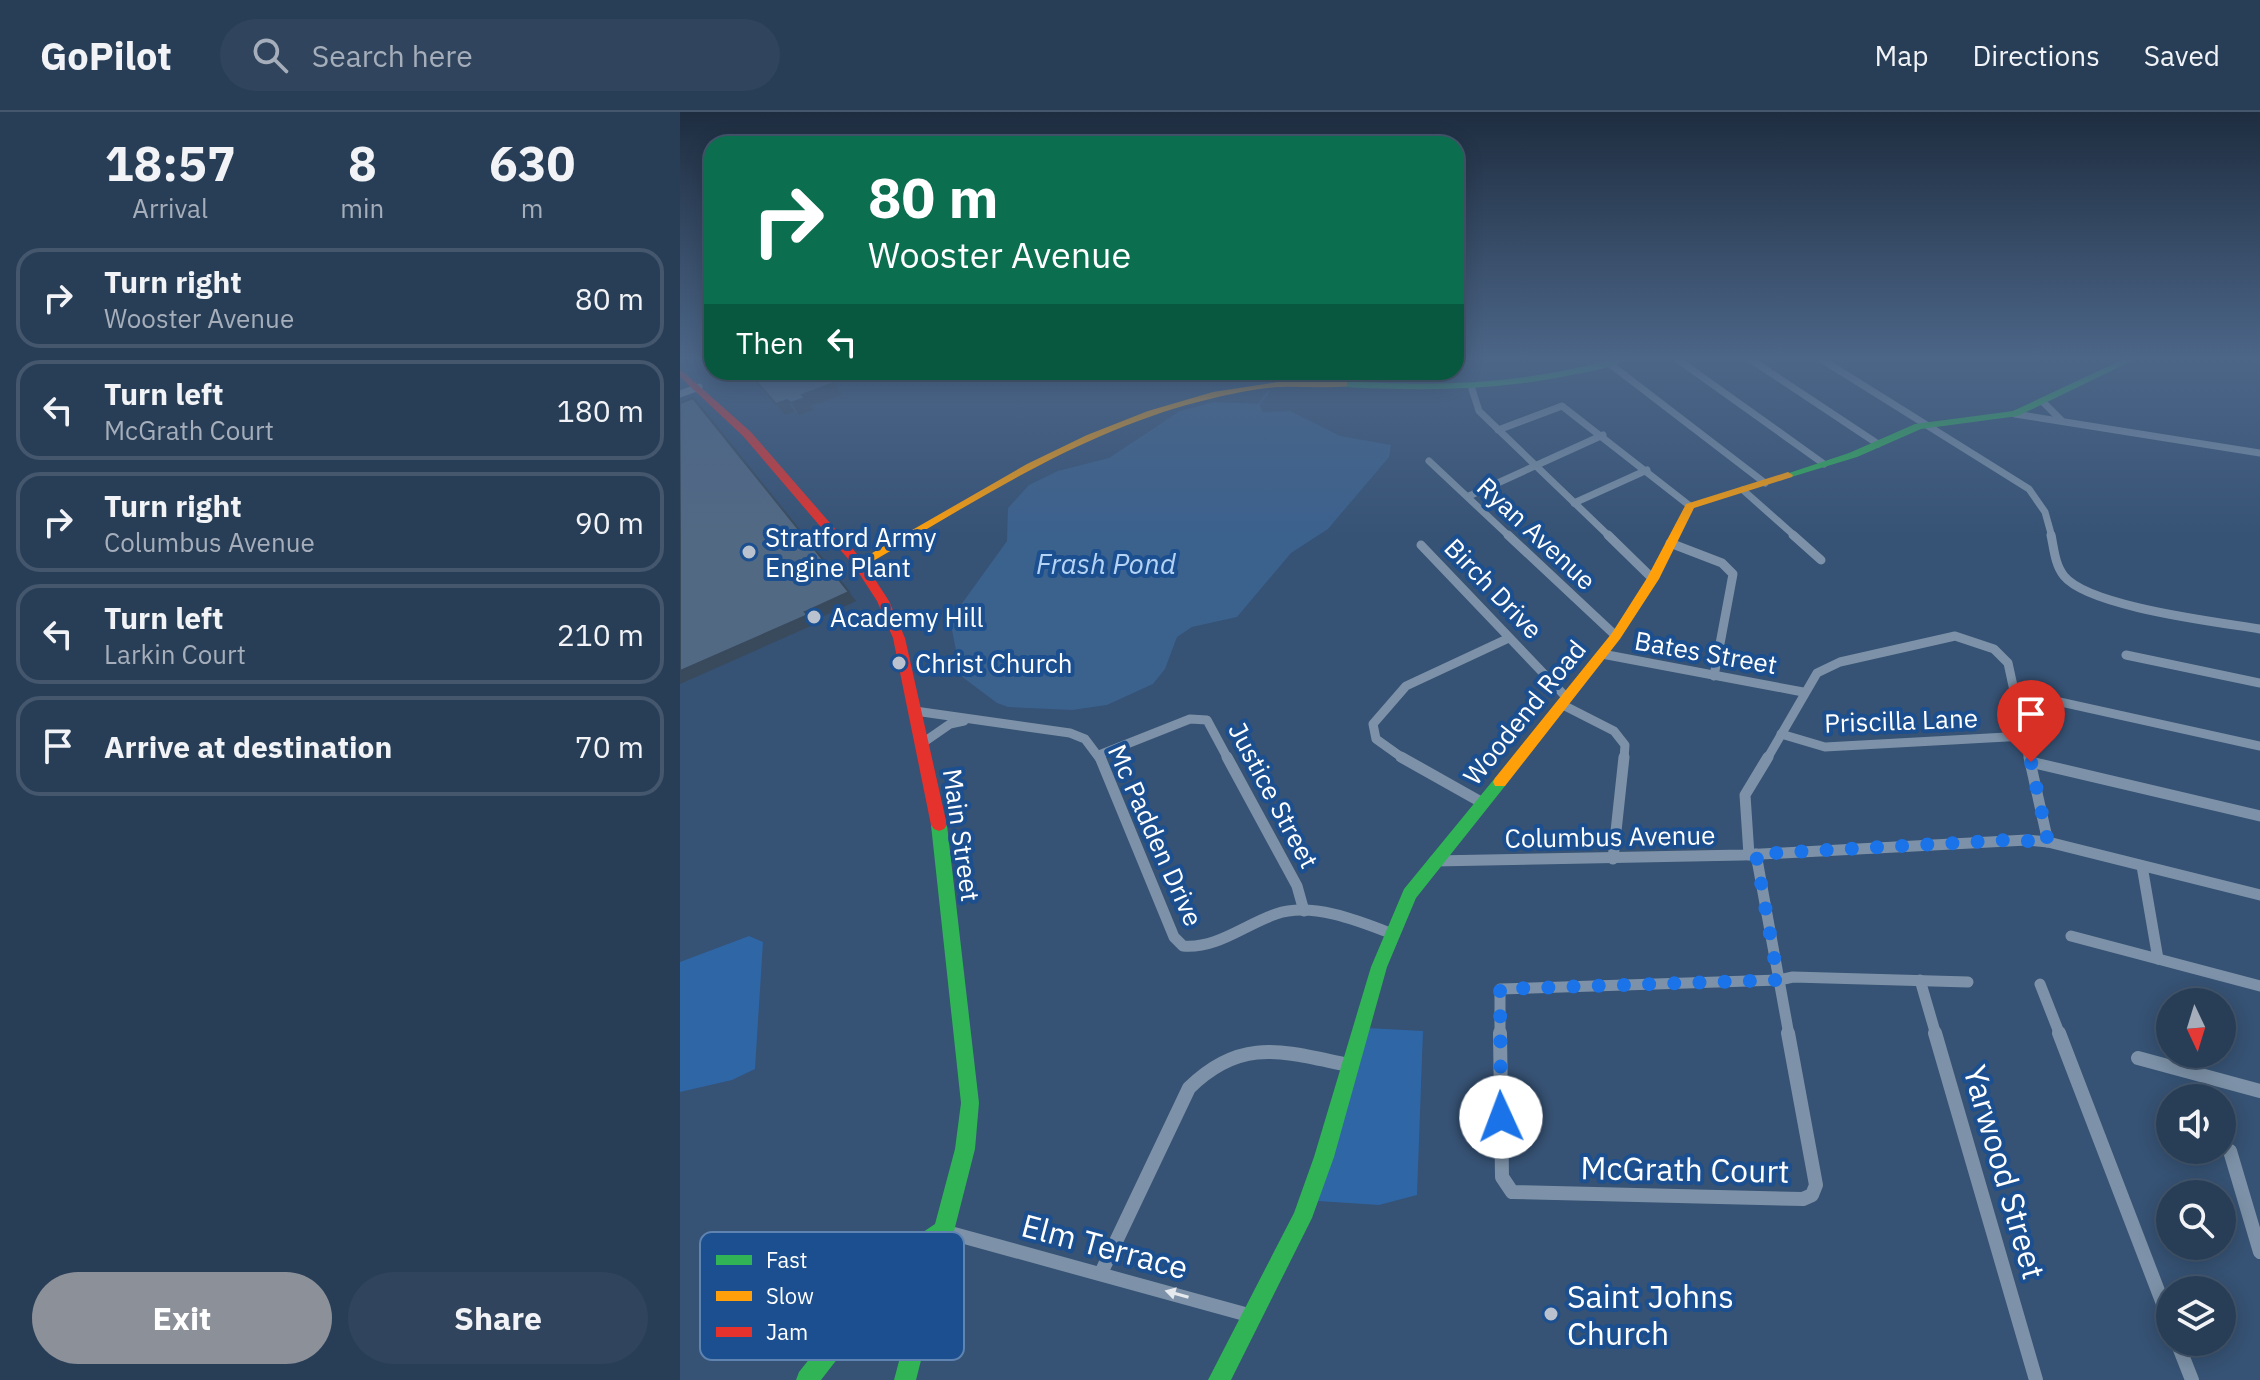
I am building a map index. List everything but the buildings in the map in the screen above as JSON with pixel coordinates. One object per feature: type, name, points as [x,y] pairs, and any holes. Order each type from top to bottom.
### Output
[{"type":"main road","name":"Main Street","points":[[731,418],[859,564],[883,601],[899,638],[924,742],[939,823],[970,1103],[965,1149],[943,1231]]},
{"type":"main road","points":[[859,564],[1072,449],[1142,418]]},
{"type":"main road","points":[[1690,506],[1824,464],[1926,425],[1981,418]]},
{"type":"main road","name":"Woodend Road","points":[[1219,1380],[1311,1195],[1367,995],[1390,933],[1410,894],[1616,636],[1653,579],[1690,506]]},
{"type":"main road","points":[[807,1380],[823,1360]]},
{"type":"main road","name":"Main Street","points":[[905,1380],[910,1360]]},
{"type":"street","points":[[1486,418],[1653,579]]},
{"type":"street","points":[[1498,430],[1527,418]]},
{"type":"street","points":[[1580,418],[1690,506]]},
{"type":"street","points":[[1686,418],[1765,483]]},
{"type":"street","points":[[1760,418],[1824,464]]},
{"type":"street","points":[[1839,418],[1878,444]]},
{"type":"street","points":[[1915,418],[2037,496],[2047,511],[2061,572],[2076,588],[2116,601],[2260,629]]},
{"type":"street","points":[[2044,418],[2260,453]]},
{"type":"street","points":[[2060,418],[2063,421]]},
{"type":"street","points":[[1469,496],[1603,435]]},
{"type":"street","name":"Ryan Avenue","points":[[1429,461],[1616,636]]},
{"type":"street","points":[[1574,503],[1647,470]]},
{"type":"street","points":[[1743,490],[1821,560]]},
{"type":"street","points":[[1670,543],[1722,563],[1733,574],[1714,676]]},
{"type":"street","name":"Birch Drive","points":[[1421,545],[1564,701],[1614,731],[1625,745],[1613,859]]},
{"type":"street","name":"McGrath Court","points":[[1778,980],[1500,989],[1502,1177],[1512,1192],[1808,1198],[1816,1185],[1778,980],[1752,855],[1745,795],[1803,692],[1817,673],[1830,665],[1955,636],[1973,639],[2002,655],[2010,668],[2048,842]]},
{"type":"street","points":[[1481,802],[1384,747],[1376,739],[1373,724],[1406,686],[1509,638]]},
{"type":"street","name":"Bates Street","points":[[1602,654],[1803,692]]},
{"type":"street","points":[[2126,655],[2260,683]]},
{"type":"street","points":[[2015,692],[2260,746]]},
{"type":"street","name":"Mc Padden Drive","points":[[915,711],[1080,736],[1099,755],[1174,937],[1183,946],[1200,947],[1288,911],[1304,911],[1390,933]]},
{"type":"street","points":[[924,742],[950,724],[969,719]]},
{"type":"street","name":"Justice Street","points":[[1099,755],[1190,719],[1207,720],[1297,886],[1304,911]]},
{"type":"street","name":"Priscilla Lane","points":[[1781,734],[1825,747],[2025,736]]},
{"type":"street","points":[[2031,762],[2260,816]]},
{"type":"street","name":"Columbus Avenue","points":[[1434,861],[1752,855],[2009,840],[2048,842],[2260,895]]},
{"type":"street","points":[[2142,866],[2158,959]]},
{"type":"street","points":[[2071,936],[2260,986]]},
{"type":"street","points":[[1778,980],[1793,977],[1968,982]]},
{"type":"street","name":"Yarwood Street","points":[[1920,980],[2036,1380]]},
{"type":"street","points":[[2040,984],[2156,1286]]},
{"type":"street","points":[[1101,1273],[1189,1088],[1204,1070],[1235,1052],[1249,1050],[1349,1065]]},
{"type":"street","points":[[2138,1058],[2260,1091]]},
{"type":"street","points":[[2234,1164],[2260,1252]]},
{"type":"street","name":"Elm Terrace","points":[[964,1237],[1252,1316]]},
{"type":"street","points":[[2183,1356],[2192,1380]]},
{"type":"shaded area","points":[[749,936],[763,942],[755,1069],[732,1080],[680,1092],[680,962]]},
{"type":"shaded area","points":[[1367,1028],[1423,1031],[1417,1195],[1379,1205],[1318,1201]]},
{"type":"water","name":"Frash Pond","points":[[1169,418],[1304,418],[1340,436],[1391,445],[1389,457],[1328,529],[1291,553],[1237,617],[1192,627],[1177,637],[1165,669],[1153,684],[1107,705],[1072,710],[1008,707],[997,703],[961,676],[950,620],[1007,541],[1008,508],[1029,485],[1058,471],[1109,458]]},
{"type":"traffic: fast","points":[[1788,475],[1853,455],[1919,426],[1982,418]]},
{"type":"traffic: fast","points":[[1219,1380],[1302,1218],[1324,1157],[1379,967],[1410,894],[1500,782]]},
{"type":"traffic: fast","points":[[939,825],[970,1103],[965,1149],[943,1232]]},
{"type":"traffic: fast","points":[[807,1380],[823,1360]]},
{"type":"traffic: fast","points":[[905,1380],[910,1360]]},
{"type":"traffic: slow","points":[[859,564],[1031,467],[1138,418]]},
{"type":"traffic: slow","points":[[1500,782],[1616,636],[1653,579],[1690,506],[1788,475]]},
{"type":"traffic: jam","points":[[730,418],[859,564],[883,601],[899,638],[939,825]]},
{"type":"place","name":"Stratford Army Engine Plant","points":[[749,552]]},
{"type":"place","name":"Academy Hill","points":[[814,617]]},
{"type":"place","name":"Christ Church","points":[[899,663]]},
{"type":"place","name":"Saint Johns Church","points":[[1551,1314]]},
{"type":"route","points":[[1501,1117],[1500,989],[1764,983],[1778,980],[1756,854],[2009,840],[2048,842],[2031,762]]}]
